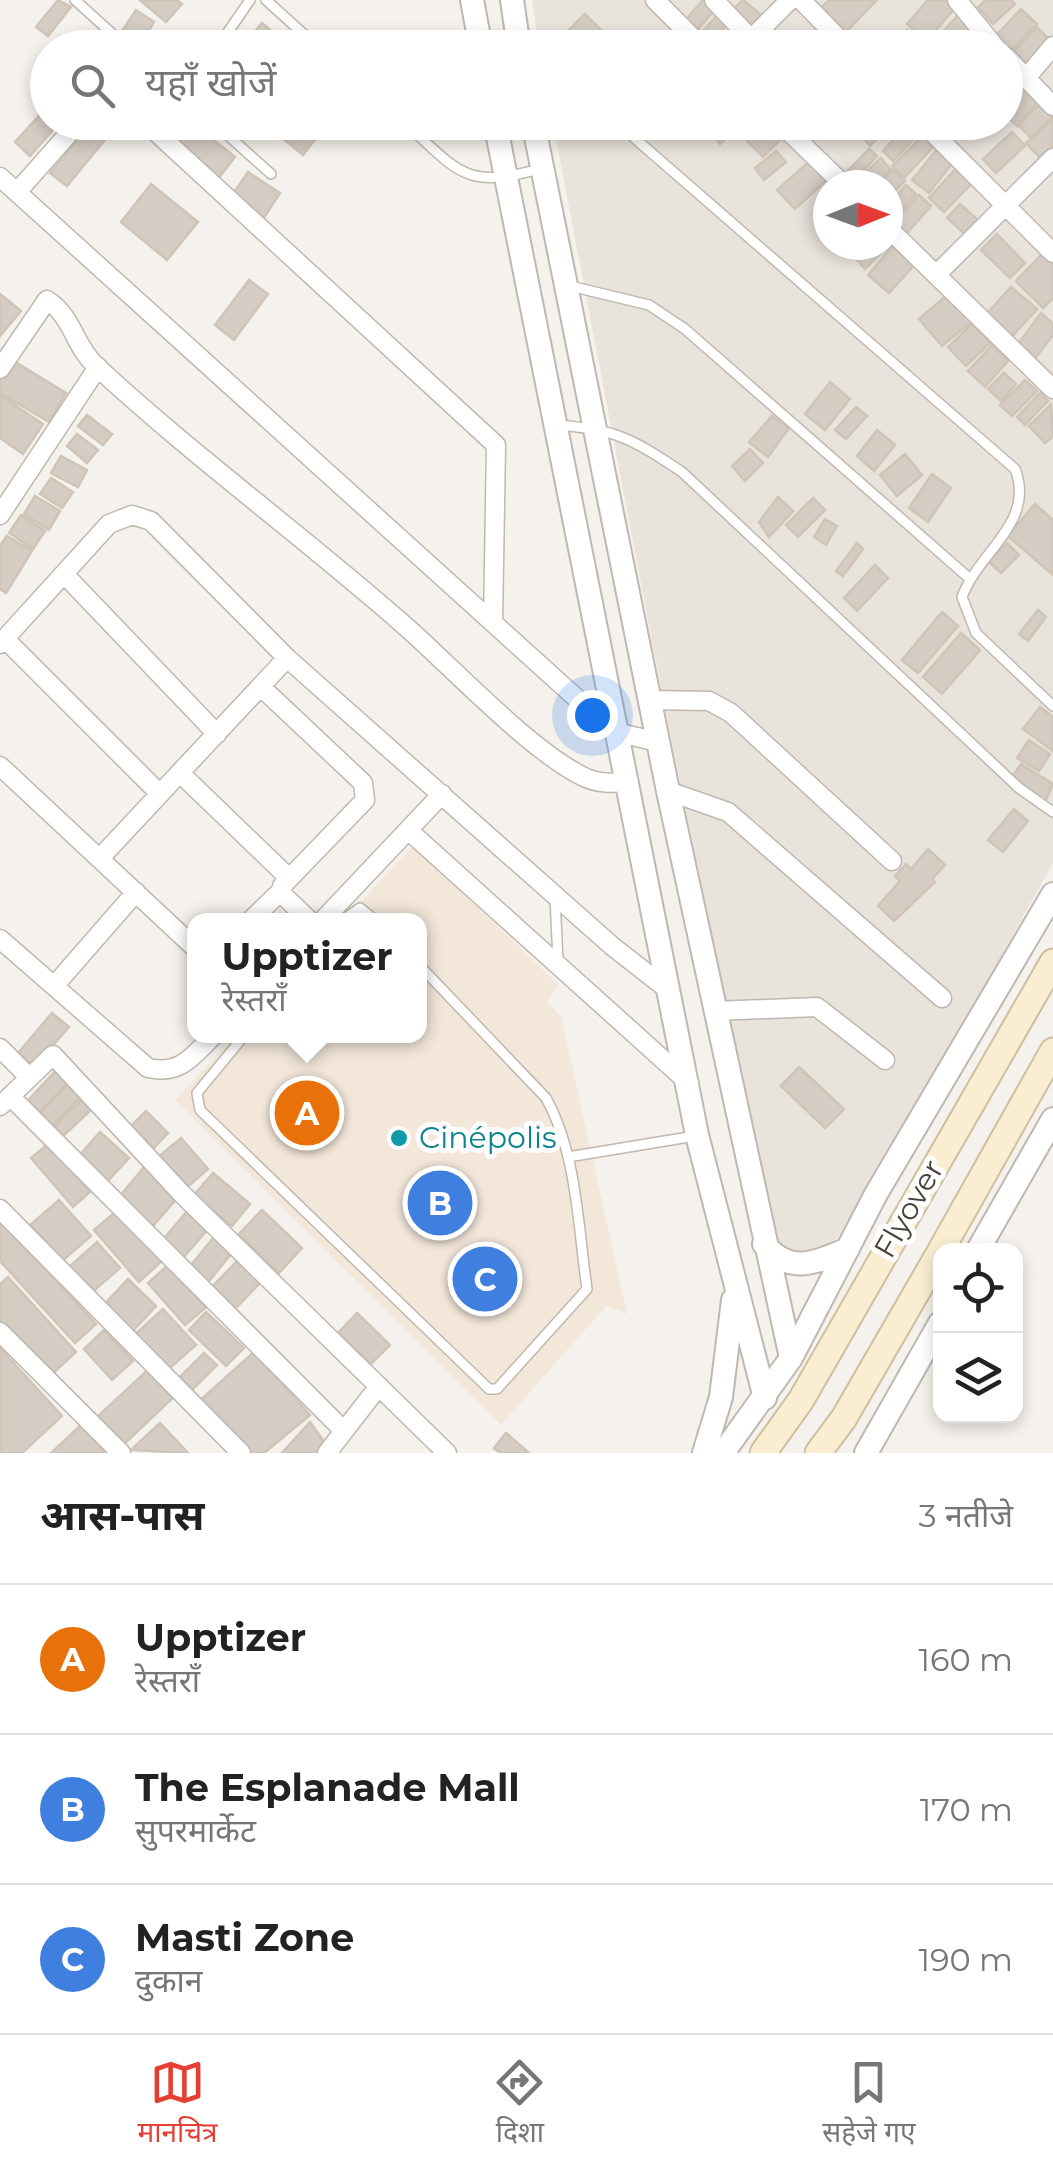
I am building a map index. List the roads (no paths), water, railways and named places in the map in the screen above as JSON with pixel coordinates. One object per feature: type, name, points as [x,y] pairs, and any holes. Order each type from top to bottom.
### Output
[{"type":"main road","name":"Flyover","points":[[763,1453],[801,1400],[1053,962]]},
{"type":"main road","name":"Flyover","points":[[945,1243],[1053,1051]]},
{"type":"main road","name":"Flyover","points":[[818,1453],[844,1418],[933,1265]]},
{"type":"street","points":[[472,0],[478,30]]},
{"type":"street","points":[[655,0],[685,30]]},
{"type":"street","points":[[714,0],[737,30]]},
{"type":"street","points":[[760,30],[790,0]]},
{"type":"street","points":[[801,0],[830,30]]},
{"type":"street","points":[[956,0],[981,30]]},
{"type":"street","points":[[517,4],[518,30]]},
{"type":"street","points":[[1026,78],[1053,46]]},
{"type":"street","points":[[1023,75],[1053,106]]},
{"type":"street","points":[[17,192],[63,140]]},
{"type":"street","points":[[165,140],[496,445],[493,623]]},
{"type":"street","points":[[499,140],[620,733],[667,989],[698,1135],[765,1398]]},
{"type":"street","points":[[536,140],[714,1011],[791,1358]]},
{"type":"street","points":[[798,140],[829,170]]},
{"type":"street","points":[[940,140],[1053,253]]},
{"type":"street","points":[[936,276],[1053,158]]},
{"type":"street","points":[[0,177],[620,733],[658,742]]},
{"type":"street","points":[[903,243],[1053,388]]},
{"type":"street","points":[[0,369],[47,300],[64,311],[80,346],[98,367],[401,622],[550,754],[585,778],[608,784],[629,782]]},
{"type":"street","points":[[0,515],[98,367]]},
{"type":"street","points":[[160,794],[2,642],[109,524],[122,516],[142,516],[287,658],[667,989]]},
{"type":"street","points":[[64,574],[217,734]]},
{"type":"street","points":[[100,858],[287,658]]},
{"type":"street","points":[[258,913],[366,800],[362,783],[261,687]]},
{"type":"street","points":[[651,700],[709,701],[730,712],[892,862]]},
{"type":"street","points":[[0,766],[187,940]]},
{"type":"street","points":[[180,773],[286,884],[305,913]]},
{"type":"street","points":[[668,791],[728,812],[942,998]]},
{"type":"street","points":[[330,913],[442,794]]},
{"type":"street","points":[[408,830],[558,970],[689,1083]]},
{"type":"street","points":[[55,985],[136,892]]},
{"type":"street","points":[[723,1453],[791,1358],[848,1249],[1053,894]]},
{"type":"street","points":[[0,939],[148,1068],[165,1072],[182,1067],[206,1043]]},
{"type":"street","points":[[714,1011],[817,1008],[884,1060]]},
{"type":"street","points":[[0,1048],[30,1077]]},
{"type":"street","points":[[342,1430],[5,1101],[53,1055],[182,1194],[447,1453]]},
{"type":"street","points":[[982,1243],[1053,1118]]},
{"type":"street","points":[[0,1209],[240,1453]]},
{"type":"street","points":[[764,1244],[777,1259],[790,1265],[806,1264],[848,1249]]},
{"type":"street","points":[[704,1453],[722,1397],[734,1276]]},
{"type":"street","points":[[0,1332],[121,1453]]},
{"type":"street","points":[[870,1452],[934,1333]]},
{"type":"street","points":[[327,1453],[379,1386]]},
{"type":"lane","points":[[75,0],[108,30]]},
{"type":"lane","points":[[229,30],[250,0]]},
{"type":"lane","points":[[266,0],[299,30]]},
{"type":"lane","points":[[233,140],[271,174]]},
{"type":"lane","points":[[425,140],[467,176],[506,178],[541,168]]},
{"type":"lane","points":[[637,140],[1015,469],[1022,501],[1017,516],[969,578],[962,597],[976,632],[1053,706]]},
{"type":"lane","points":[[568,286],[650,306],[685,329],[969,578]]},
{"type":"lane","points":[[555,425],[596,428],[628,436],[682,472],[1019,788],[1053,812]]},
{"type":"lane","points":[[554,894],[558,970]]},
{"type":"lane","points":[[238,1043],[197,1093],[200,1110],[489,1389],[497,1389],[587,1288],[568,1157],[560,1123],[546,1098],[427,973]]},
{"type":"lane","points":[[568,1157],[698,1135]]},
{"type":"place","name":"Upptizer","points":[[307,1113]]},
{"type":"place","name":"Cinépolis","points":[[399,1138]]},
{"type":"place","name":"The Esplanade Mall","points":[[440,1203]]},
{"type":"place","name":"Masti Zone","points":[[485,1279]]}]
